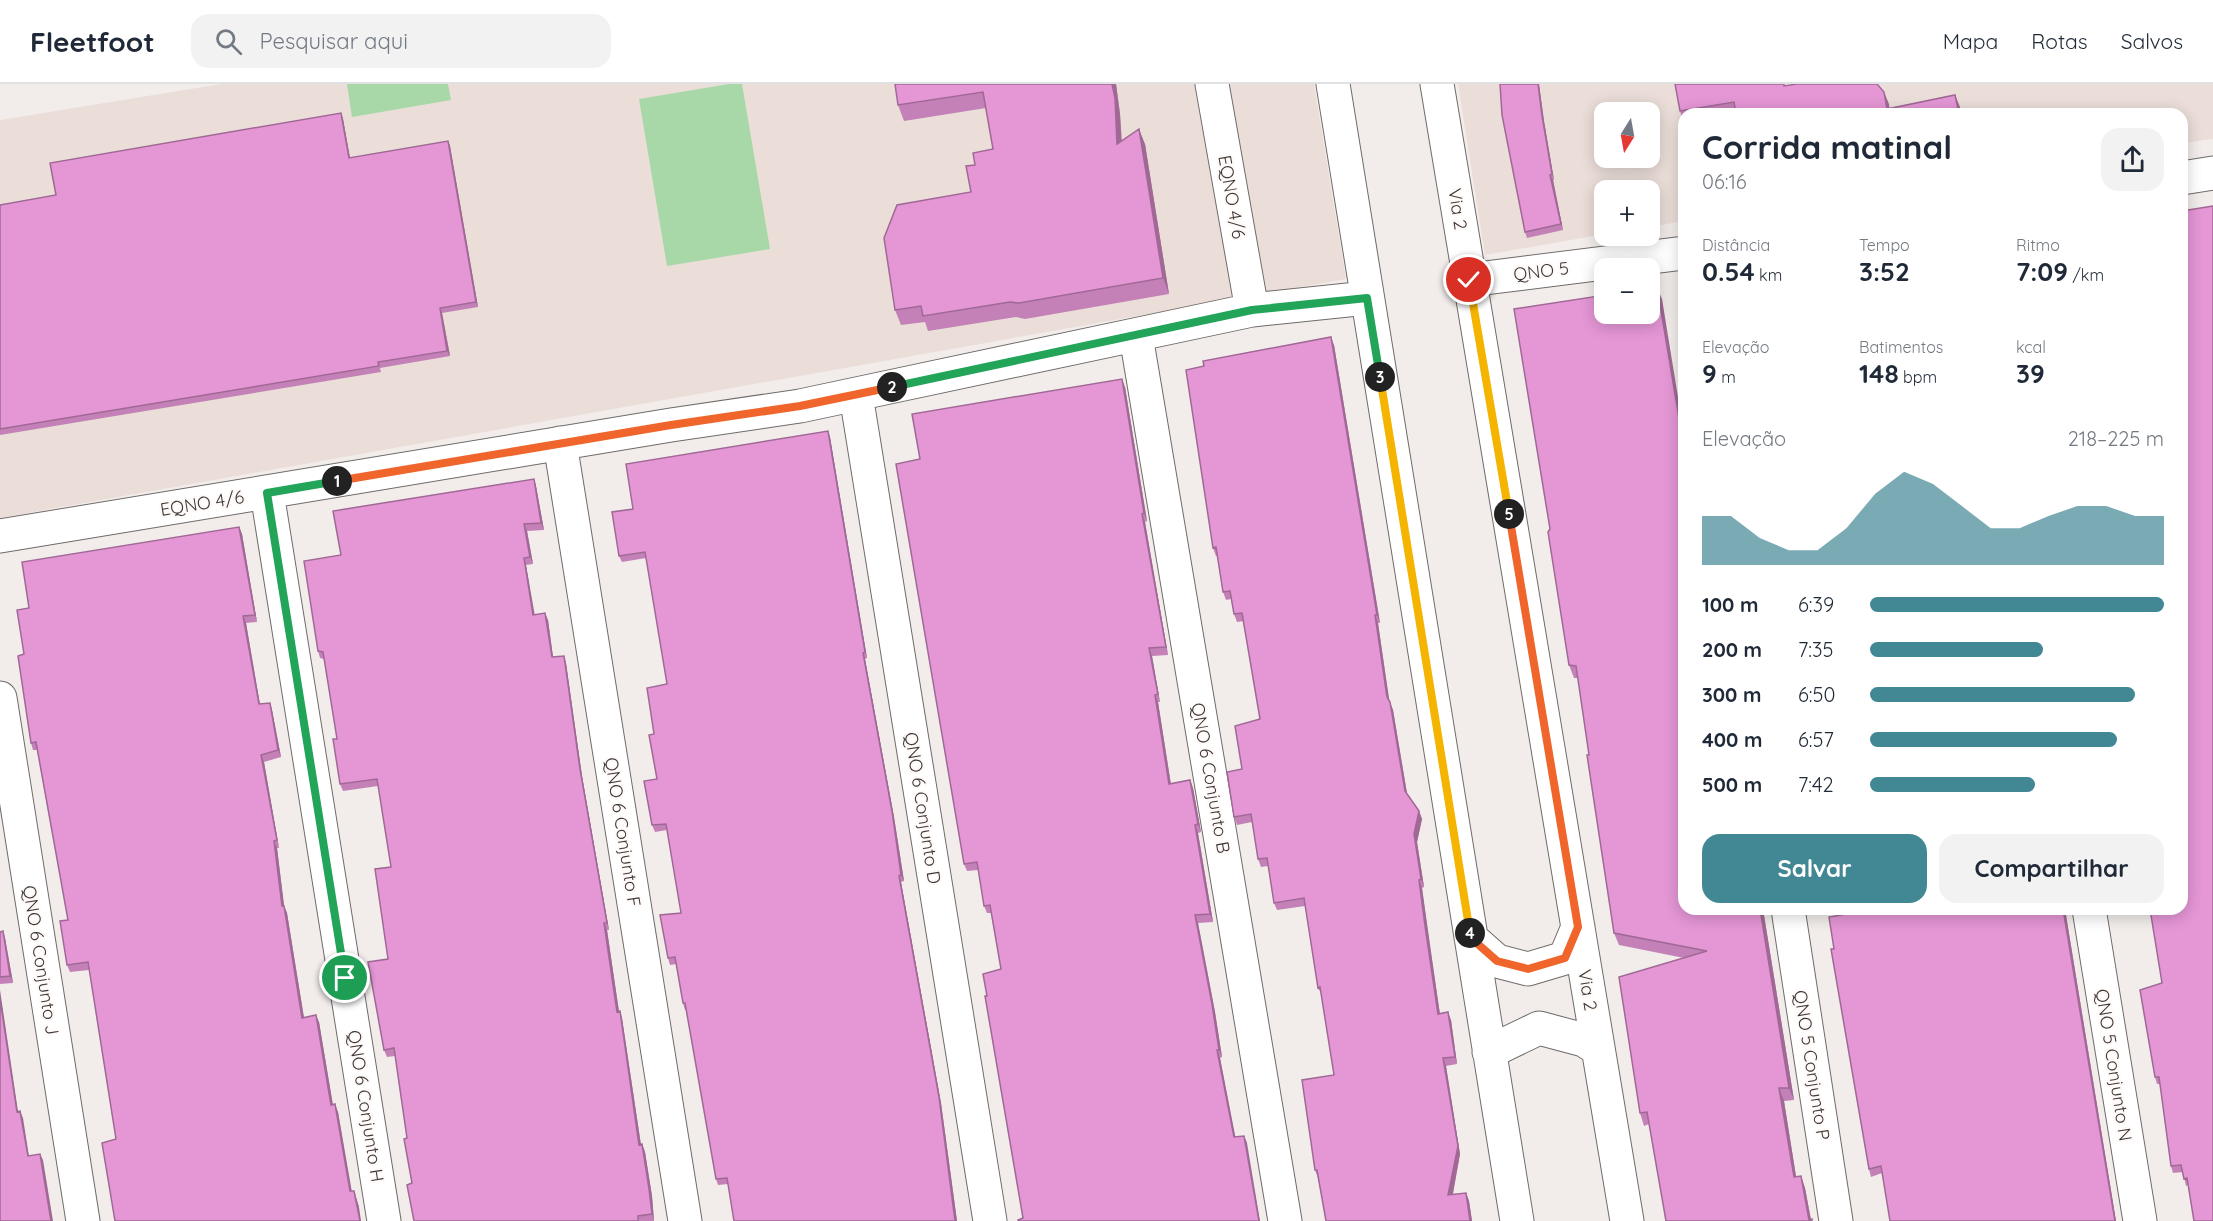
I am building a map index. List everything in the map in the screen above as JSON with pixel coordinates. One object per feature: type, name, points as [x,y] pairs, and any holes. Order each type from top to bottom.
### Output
[{"type":"street","name":"EQNO 4/6","points":[[1212,84],[1252,310]]},
{"type":"street","points":[[1333,84],[1517,1221]]},
{"type":"street","name":"Via 2","points":[[1437,84],[1627,1221]]},
{"type":"street","points":[[2188,177],[2213,173]]},
{"type":"street","name":"QNO 5","points":[[1469,280],[1678,254]]},
{"type":"street","name":"EQNO 4/6","points":[[0,536],[560,443],[800,406],[1252,310],[1367,298]]},
{"type":"street","name":"QNO 6 Conjunto B","points":[[1136,336],[1285,1221]]},
{"type":"street","name":"QNO 6 Conjunto D","points":[[856,395],[990,1221]]},
{"type":"street","name":"QNO 6 Conjunto F","points":[[560,443],[685,1221]]},
{"type":"street","name":"QNO 6 Conjunto H","points":[[267,493],[384,1221]]},
{"type":"street","name":"QNO 6 Conjunto J","points":[[0,698],[83,1221]]},
{"type":"street","name":"QNO 5 Conjunto P","points":[[1789,915],[1836,1221]]},
{"type":"street","name":"QNO 5 Conjunto N","points":[[2090,915],[2140,1221]]},
{"type":"street","points":[[1471,938],[1497,961],[1528,969],[1565,958],[1578,927]]},
{"type":"street","points":[[1490,1052],[1539,1028],[1584,1040],[1598,1049]]},
{"type":"shaded area","points":[[221,84],[1314,84],[1346,279],[0,518],[0,120]]},
{"type":"shaded area","points":[[1458,84],[2213,84],[2213,139],[2188,142],[2188,108],[1678,108],[1678,222],[1660,225],[1660,180],[1594,180],[1594,236],[1485,255]]},
{"type":"green space","points":[[347,84],[448,84],[451,100],[352,117]]},
{"type":"green space","points":[[729,84],[742,84],[770,249],[667,266],[639,99]]},
{"type":"building","points":[[895,84],[1112,84],[1115,98],[1117,144],[1139,129],[1163,278],[1019,303],[1010,302],[923,316],[921,306],[895,310],[884,238],[897,205],[971,192],[966,166],[975,165],[973,153],[993,149],[983,92],[898,105]]},
{"type":"building","points":[[1500,84],[1538,84],[1552,174],[1550,175],[1561,224],[1525,232],[1502,115]]},
{"type":"building","points":[[1675,84],[1784,84],[1784,86],[1877,84],[1884,92],[1887,108],[1735,108],[1734,102],[1698,108],[1679,108]]},
{"type":"building","points":[[1955,95],[1958,108],[1892,108]]},
{"type":"building","points":[[341,113],[349,158],[448,141],[476,302],[440,308],[447,351],[378,362],[379,366],[0,429],[0,205],[56,195],[50,163]]},
{"type":"building","points":[[2213,206],[2213,1221],[2194,1221],[2187,1178],[2184,1179],[2181,1165],[2171,1166],[2159,1077],[2155,1077],[2140,990],[2162,983],[2151,915],[2188,915],[2188,210]]},
{"type":"building","points":[[1594,297],[1594,324],[1660,324],[1660,305],[1678,412],[1678,915],[1761,915],[1789,1088],[1779,1088],[1794,1177],[1801,1176],[1809,1220],[1812,1219],[1812,1221],[1666,1221],[1647,1112],[1640,1113],[1619,977],[1707,951],[1614,933],[1576,666],[1569,665],[1548,532],[1550,529],[1514,309]]},
{"type":"building","points":[[1331,337],[1377,615],[1375,615],[1387,697],[1390,702],[1405,791],[1419,811],[1414,834],[1438,1014],[1448,1012],[1455,1057],[1443,1058],[1458,1146],[1448,1195],[1466,1193],[1470,1221],[1326,1221],[1317,1170],[1315,1170],[1302,1080],[1334,1075],[1304,898],[1274,903],[1267,858],[1258,859],[1251,814],[1234,817],[1227,772],[1242,769],[1235,726],[1260,719],[1242,613],[1234,614],[1230,591],[1223,592],[1216,547],[1213,548],[1186,370],[1204,366],[1203,361]]},
{"type":"building","points":[[1122,379],[1144,513],[1142,514],[1166,647],[1149,648],[1158,694],[1155,695],[1169,784],[1190,780],[1210,914],[1195,915],[1234,1137],[1244,1136],[1259,1221],[1018,1221],[1023,1218],[983,974],[1001,969],[990,905],[984,906],[977,862],[964,864],[896,464],[920,459],[912,414]]},
{"type":"building","points":[[828,431],[865,652],[863,653],[892,811],[901,875],[899,876],[939,1097],[955,1221],[734,1221],[727,1178],[716,1179],[685,1003],[683,1003],[675,957],[668,958],[660,915],[681,913],[666,824],[652,825],[644,781],[657,779],[649,735],[654,734],[647,688],[667,684],[645,552],[619,556],[612,512],[633,509],[626,464]]},
{"type":"building","points":[[534,479],[541,523],[524,524],[530,557],[524,558],[533,615],[545,613],[552,657],[564,656],[580,769],[607,923],[604,923],[617,1012],[620,1011],[639,1145],[642,1144],[652,1214],[638,1216],[638,1221],[414,1221],[407,1185],[412,1183],[404,1139],[407,1138],[394,1048],[384,1050],[368,962],[388,959],[375,869],[391,867],[377,779],[340,784],[333,739],[337,739],[323,652],[318,651],[304,561],[341,555],[333,511]]},
{"type":"building","points":[[239,527],[255,615],[243,616],[259,704],[270,703],[278,750],[261,755],[277,840],[274,841],[282,906],[284,906],[302,1018],[316,1015],[331,1105],[335,1104],[350,1191],[354,1191],[360,1221],[115,1221],[102,1143],[116,1139],[88,962],[67,965],[60,921],[68,920],[36,742],[31,743],[18,656],[24,654],[17,610],[29,608],[22,562]]},
{"type":"building","points":[[1841,915],[2064,915],[2115,1221],[1890,1221],[1881,1166],[1869,1169],[1831,949],[1834,949],[1829,917]]},
{"type":"building","points":[[3,931],[10,976],[0,977],[0,932]]},
{"type":"building","points":[[0,999],[17,1112],[20,1111],[28,1156],[40,1154],[51,1221],[0,1221]]},
{"type":"route","points":[[345,978],[267,493],[671,425],[800,406],[1252,310],[1367,298],[1471,938],[1497,961],[1528,969],[1565,958],[1578,927],[1469,280]]}]
